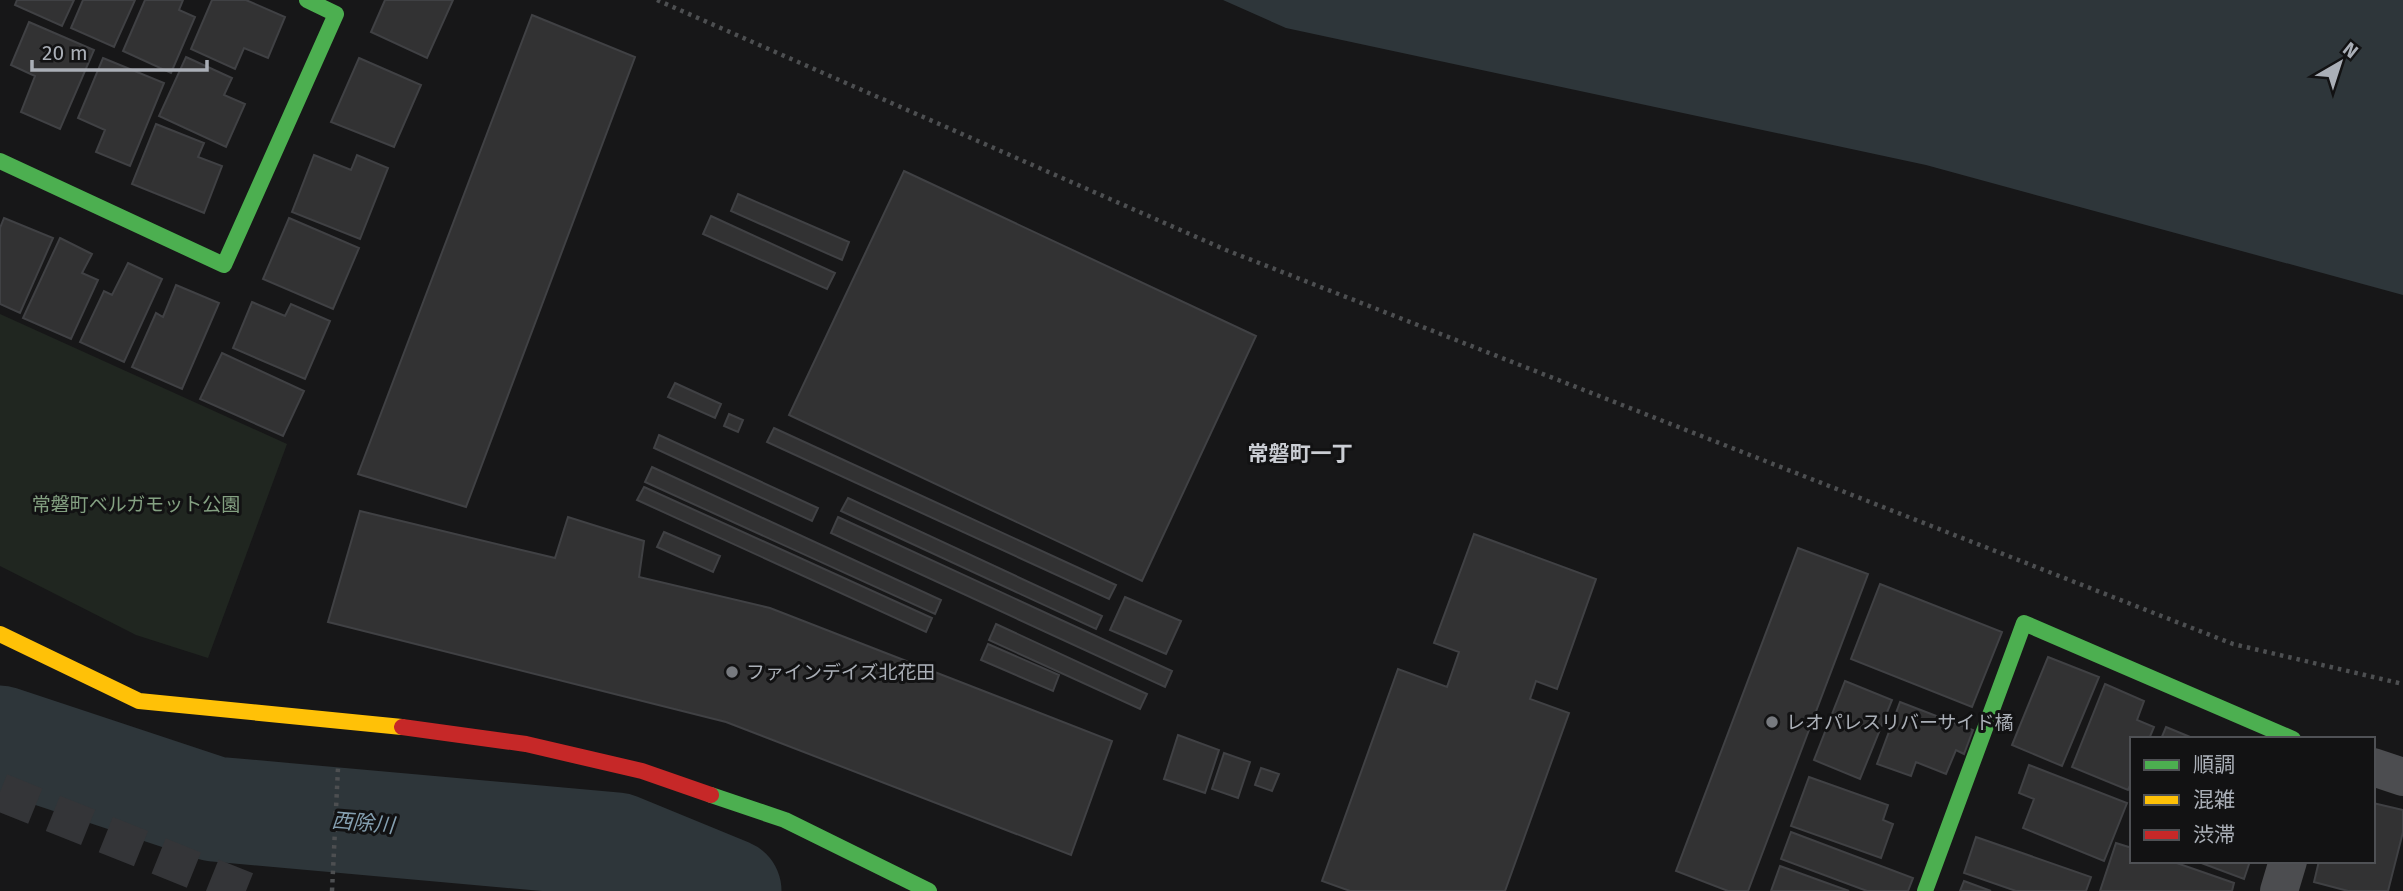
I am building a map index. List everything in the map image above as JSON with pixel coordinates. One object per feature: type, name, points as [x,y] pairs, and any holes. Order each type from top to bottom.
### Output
[{"type":"street","points":[[0,161],[224,265],[336,14],[307,0]]},
{"type":"street","points":[[1925,891],[2024,623],[2287,737]]},
{"type":"street","points":[[0,634],[139,701],[340,719],[526,744],[642,771],[785,820],[929,891]]},
{"type":"street","points":[[2375,769],[2403,777]]},
{"type":"street","points":[[2279,891],[2287,863]]},
{"type":"path","points":[[657,0],[1278,271],[2233,644],[2403,684]]},
{"type":"path","points":[[332,891],[340,719]]},
{"type":"green space","name":"常磐町ベルガモット公園","points":[[0,314],[287,444],[208,658],[136,635],[0,566]]},
{"type":"shaded area","points":[[1223,0],[2403,0],[2403,295],[1926,165],[1286,28]]},
{"type":"building","points":[[17,0],[74,0],[62,26],[15,5]]},
{"type":"building","points":[[83,0],[135,0],[114,47],[71,28]]},
{"type":"building","points":[[145,0],[183,0],[179,10],[195,17],[171,73],[123,51]]},
{"type":"building","points":[[212,0],[246,0],[285,17],[268,58],[244,48],[235,69],[191,49]]},
{"type":"building","points":[[385,0],[453,0],[427,58],[371,32]]},
{"type":"building","points":[[532,15],[635,57],[466,507],[358,474]]},
{"type":"building","points":[[29,22],[94,50],[60,129],[21,112],[35,76],[11,65]]},
{"type":"building","points":[[186,57],[232,78],[224,95],[245,104],[226,147],[159,116]]},
{"type":"building","points":[[103,58],[164,83],[130,166],[96,152],[105,130],[78,118]]},
{"type":"building","points":[[359,58],[421,85],[394,147],[331,122]]},
{"type":"building","points":[[156,124],[204,143],[198,157],[222,166],[204,213],[132,184]]},
{"type":"building","points":[[314,155],[351,170],[357,155],[388,168],[360,239],[292,212]]},
{"type":"building","points":[[904,171],[1256,336],[1142,581],[789,415]]},
{"type":"building","points":[[738,194],[849,242],[842,260],[731,211]]},
{"type":"building","points":[[711,216],[835,273],[827,289],[703,234]]},
{"type":"building","points":[[4,218],[53,238],[20,313],[0,304],[0,228]]},
{"type":"building","points":[[289,218],[359,248],[333,309],[263,279]]},
{"type":"building","points":[[60,238],[92,254],[82,273],[98,280],[71,339],[23,318]]},
{"type":"building","points":[[128,263],[162,279],[124,362],[80,342],[104,291],[112,295]]},
{"type":"building","points":[[176,285],[219,303],[182,389],[132,367],[156,313],[163,317]]},
{"type":"building","points":[[252,302],[285,316],[291,304],[330,321],[305,379],[233,348]]},
{"type":"building","points":[[222,353],[304,391],[283,436],[200,399]]},
{"type":"building","points":[[675,383],[721,404],[715,418],[668,397]]},
{"type":"building","points":[[729,414],[743,420],[738,432],[724,426]]},
{"type":"building","points":[[774,428],[1116,585],[1109,599],[767,442]]},
{"type":"building","points":[[659,435],[818,508],[812,521],[654,448]]},
{"type":"building","points":[[652,467],[941,600],[935,614],[645,482]]},
{"type":"building","points":[[644,487],[932,618],[926,632],[637,500]]},
{"type":"building","points":[[848,498],[1102,616],[1096,629],[841,511]]},
{"type":"building","name":"ファインデイズ北花田","points":[[360,511],[555,558],[568,517],[644,541],[639,577],[770,608],[1112,741],[1071,855],[726,722],[328,622]]},
{"type":"building","points":[[838,517],[1172,671],[1165,687],[831,533]]},
{"type":"building","points":[[664,532],[720,556],[713,572],[657,547]]},
{"type":"building","points":[[1474,534],[1596,579],[1557,689],[1536,681],[1530,699],[1569,713],[1505,891],[1350,891],[1322,881],[1398,669],[1447,687],[1459,652],[1434,643]]},
{"type":"building","name":"レオパレスリバーサイド橘","points":[[1798,548],[1868,574],[1748,891],[1728,891],[1676,871]]},
{"type":"building","points":[[1880,584],[2002,632],[1972,707],[1851,659]]},
{"type":"building","points":[[1125,597],[1181,621],[1166,654],[1110,630]]},
{"type":"building","points":[[996,624],[1147,694],[1140,709],[989,640]]},
{"type":"building","points":[[988,644],[1059,675],[1053,691],[981,660]]},
{"type":"building","points":[[2048,657],[2099,677],[2062,766],[2012,745]]},
{"type":"building","points":[[1845,681],[1892,700],[1860,779],[1814,760]]},
{"type":"building","points":[[2105,684],[2144,701],[2137,720],[2154,727],[2150,737],[2130,737],[2128,790],[2072,767]]},
{"type":"building","points":[[1900,702],[1973,730],[1964,754],[1956,750],[1946,774],[1916,762],[1911,776],[1877,764]]},
{"type":"building","points":[[2166,727],[2190,737],[2162,737]]},
{"type":"building","points":[[1178,735],[1219,750],[1205,793],[1164,779]]},
{"type":"building","points":[[1224,753],[1250,762],[1238,798],[1212,789]]},
{"type":"building","points":[[2029,765],[2127,803],[2104,861],[2023,828],[2034,799],[2019,793]]},
{"type":"building","points":[[1261,768],[1279,774],[1272,791],[1255,785]]},
{"type":"building","points":[[1809,777],[1888,805],[1883,820],[1893,824],[1881,858],[1791,826]]},
{"type":"building","points":[[2375,803],[2403,810],[2403,832],[2388,891],[2348,891],[2314,882],[2319,863],[2375,863]]},
{"type":"building","points":[[1791,832],[1913,878],[1908,891],[1867,891],[1781,859]]},
{"type":"building","points":[[1976,837],[2091,877],[2086,891],[2016,891],[1964,873]]},
{"type":"building","points":[[2116,843],[2130,847],[2130,863],[2177,863],[2234,883],[2232,891],[2100,891]]},
{"type":"building","points":[[2201,863],[2249,863],[2244,879]]},
{"type":"building","points":[[1780,866],[1849,891],[1771,891]]},
{"type":"building","points":[[1964,881],[1991,891],[1960,891]]},
{"type":"waterway","name":"西除川","points":[[0,738],[214,809],[617,845],[729,891]]},
{"type":"tunnel","points":[[0,792],[246,891]]},
{"type":"traffic: fast","points":[[0,161],[224,265],[336,14],[307,0]]},
{"type":"traffic: fast","points":[[1925,891],[2024,623],[2288,737]]},
{"type":"traffic: fast","points":[[711,795],[785,820],[929,891]]},
{"type":"traffic: slow","points":[[0,634],[139,701],[402,727]]},
{"type":"traffic: jam","points":[[402,727],[526,744],[642,771],[711,795]]},
{"type":"place","name":"ファインデイズ北花田","points":[[732,672]]},
{"type":"place","name":"レオパレスリバーサイド橘","points":[[1772,722]]},
{"type":"district","name":"常磐町一丁","points":[[1300,454]]}]
